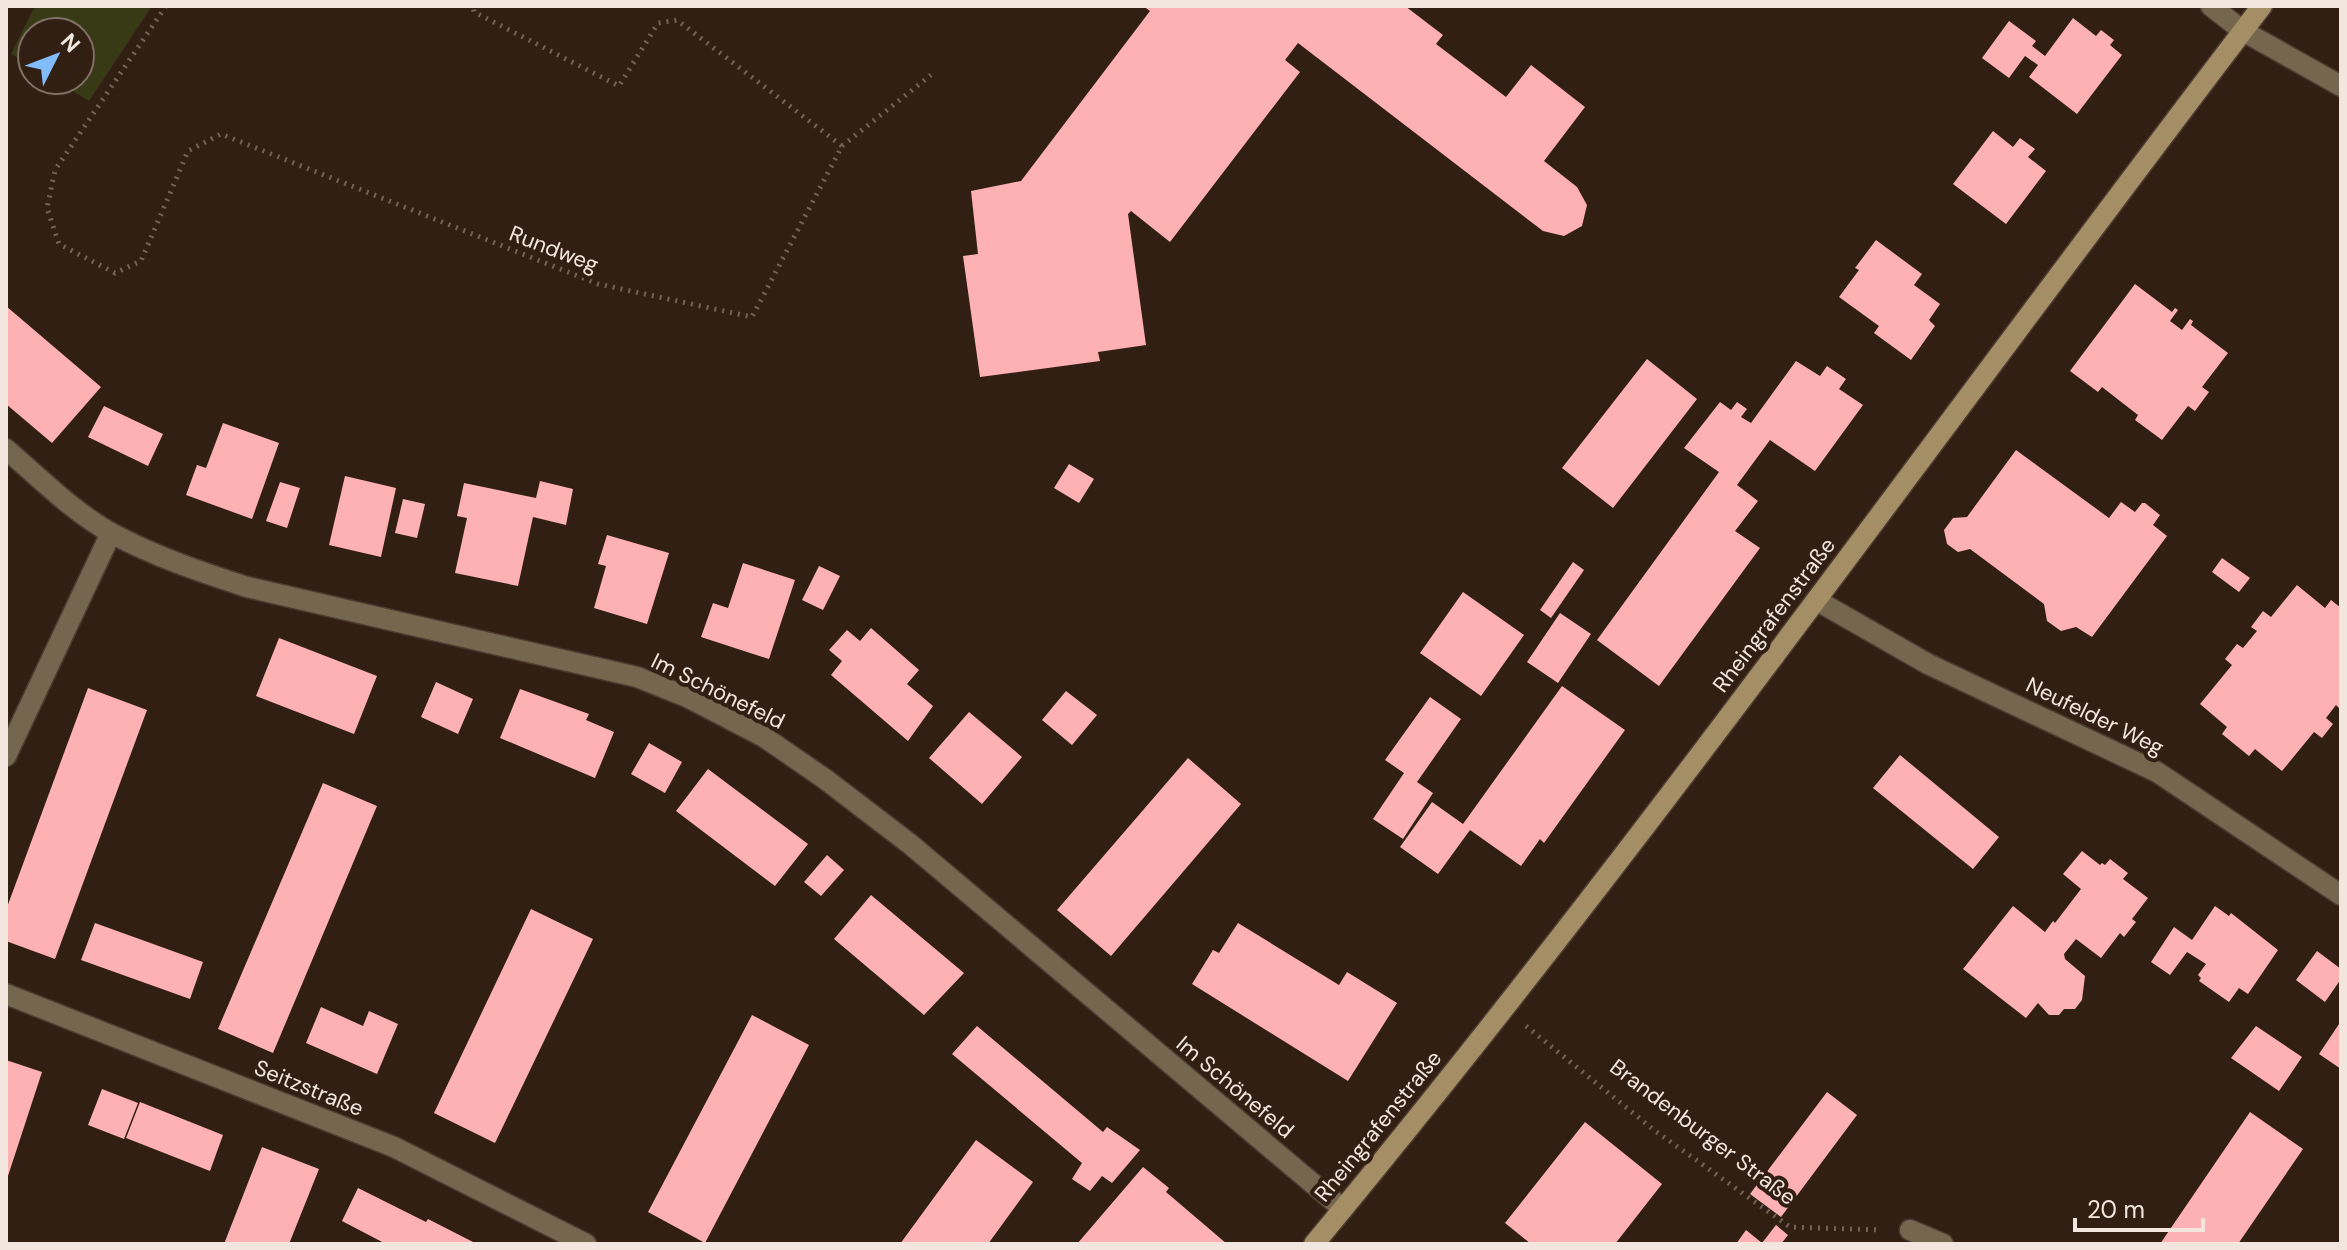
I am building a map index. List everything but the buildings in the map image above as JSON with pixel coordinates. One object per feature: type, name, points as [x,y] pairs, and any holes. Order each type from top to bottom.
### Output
[{"type":"street","points":[[2211,6],[2243,31],[2341,86]]},
{"type":"street","name":"Rheingrafenstraße","points":[[1314,1244],[1503,1008],[1816,600],[2262,6]]},
{"type":"street","name":"Im Schönefeld","points":[[6,449],[111,533],[184,567],[247,587],[637,677],[687,697],[764,737],[910,844],[1343,1209]]},
{"type":"street","points":[[6,756],[111,533]]},
{"type":"street","name":"Neufelder Weg","points":[[1816,600],[1928,664],[2157,772],[2341,895]]},
{"type":"street","name":"Seitzstraße","points":[[6,994],[394,1147],[586,1244]]},
{"type":"street","points":[[1910,1230],[1943,1244]]},
{"type":"path","name":"Rundweg","points":[[166,6],[55,170],[47,208],[59,244],[115,273],[141,261],[188,151],[221,134],[598,284],[752,317],[842,146]]},
{"type":"path","points":[[473,6],[474,12],[619,86],[658,23],[677,20],[842,146],[931,75]]},
{"type":"path","name":"Brandenburger Straße","points":[[1503,1008],[1654,1130],[1790,1227],[1910,1230]]},
{"type":"green space","points":[[35,6],[152,6],[96,90],[96,16],[30,16]]}]
